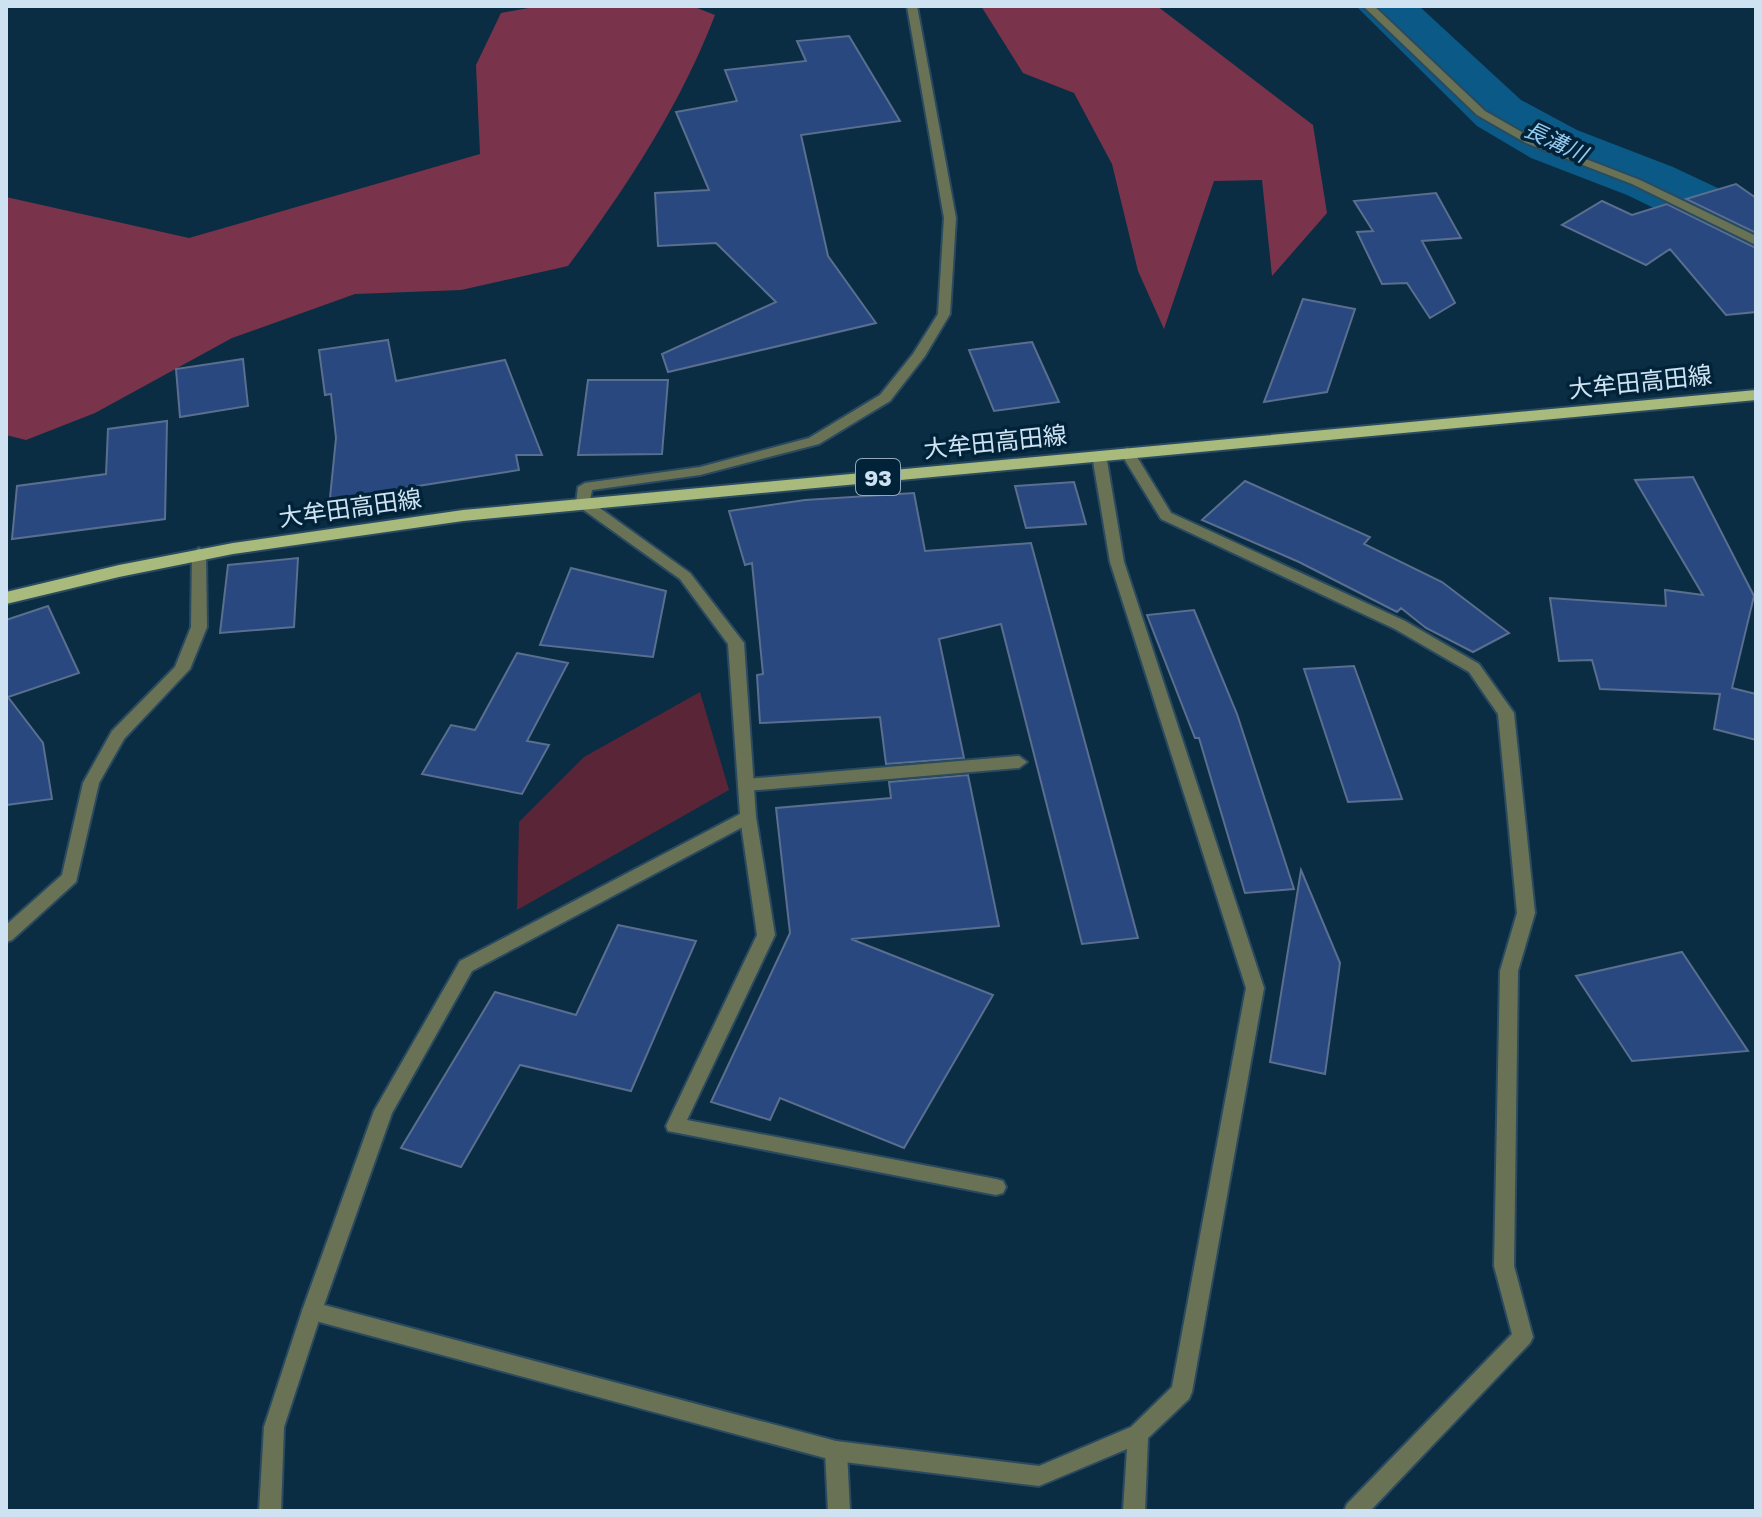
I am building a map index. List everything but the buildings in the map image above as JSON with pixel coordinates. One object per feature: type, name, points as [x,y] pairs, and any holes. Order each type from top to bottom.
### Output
[{"type":"main road","name":"大牟田高田線","points":[[6,598],[91,575],[331,531],[583,503],[1756,395]]},
{"type":"street","points":[[912,6],[950,218],[944,314],[919,356],[885,398],[814,441],[700,471],[585,487],[583,503],[685,576],[736,643],[748,817],[766,935],[675,1126],[996,1187]]},
{"type":"street","points":[[1368,6],[1481,113],[1530,141],[1636,182],[1756,241]]},
{"type":"street","points":[[1127,452],[1166,516],[1400,625],[1474,668],[1506,713],[1526,913],[1509,971],[1504,1266],[1523,1337],[1355,1511]]},
{"type":"street","points":[[312,1311],[836,1451],[1039,1476],[1138,1434],[1182,1392],[1255,988],[1117,562],[1099,455]]},
{"type":"street","points":[[6,935],[70,878],[91,783],[118,735],[182,669],[199,627],[199,553]]},
{"type":"street","points":[[746,785],[1019,762]]},
{"type":"street","points":[[270,1511],[274,1427],[383,1111],[466,966],[748,817]]},
{"type":"street","points":[[1134,1511],[1138,1434]]},
{"type":"street","points":[[836,1451],[839,1511]]},
{"type":"shaded area","points":[[539,6],[692,6],[715,15],[685,82],[650,145],[611,207],[568,266],[461,290],[355,294],[232,338],[95,413],[26,440],[6,435],[6,197],[189,238],[480,154],[476,65],[501,13]]},
{"type":"shaded area","points":[[981,6],[1157,6],[1313,125],[1327,213],[1272,276],[1262,180],[1214,181],[1164,329],[1138,271],[1112,164],[1074,93],[1023,73]]},
{"type":"shaded area","points":[[700,692],[729,790],[517,910],[519,822],[584,757]]},
{"type":"waterway","name":"長溝川","points":[[1385,6],[1499,113],[1554,144],[1650,181],[1756,232]]}]
